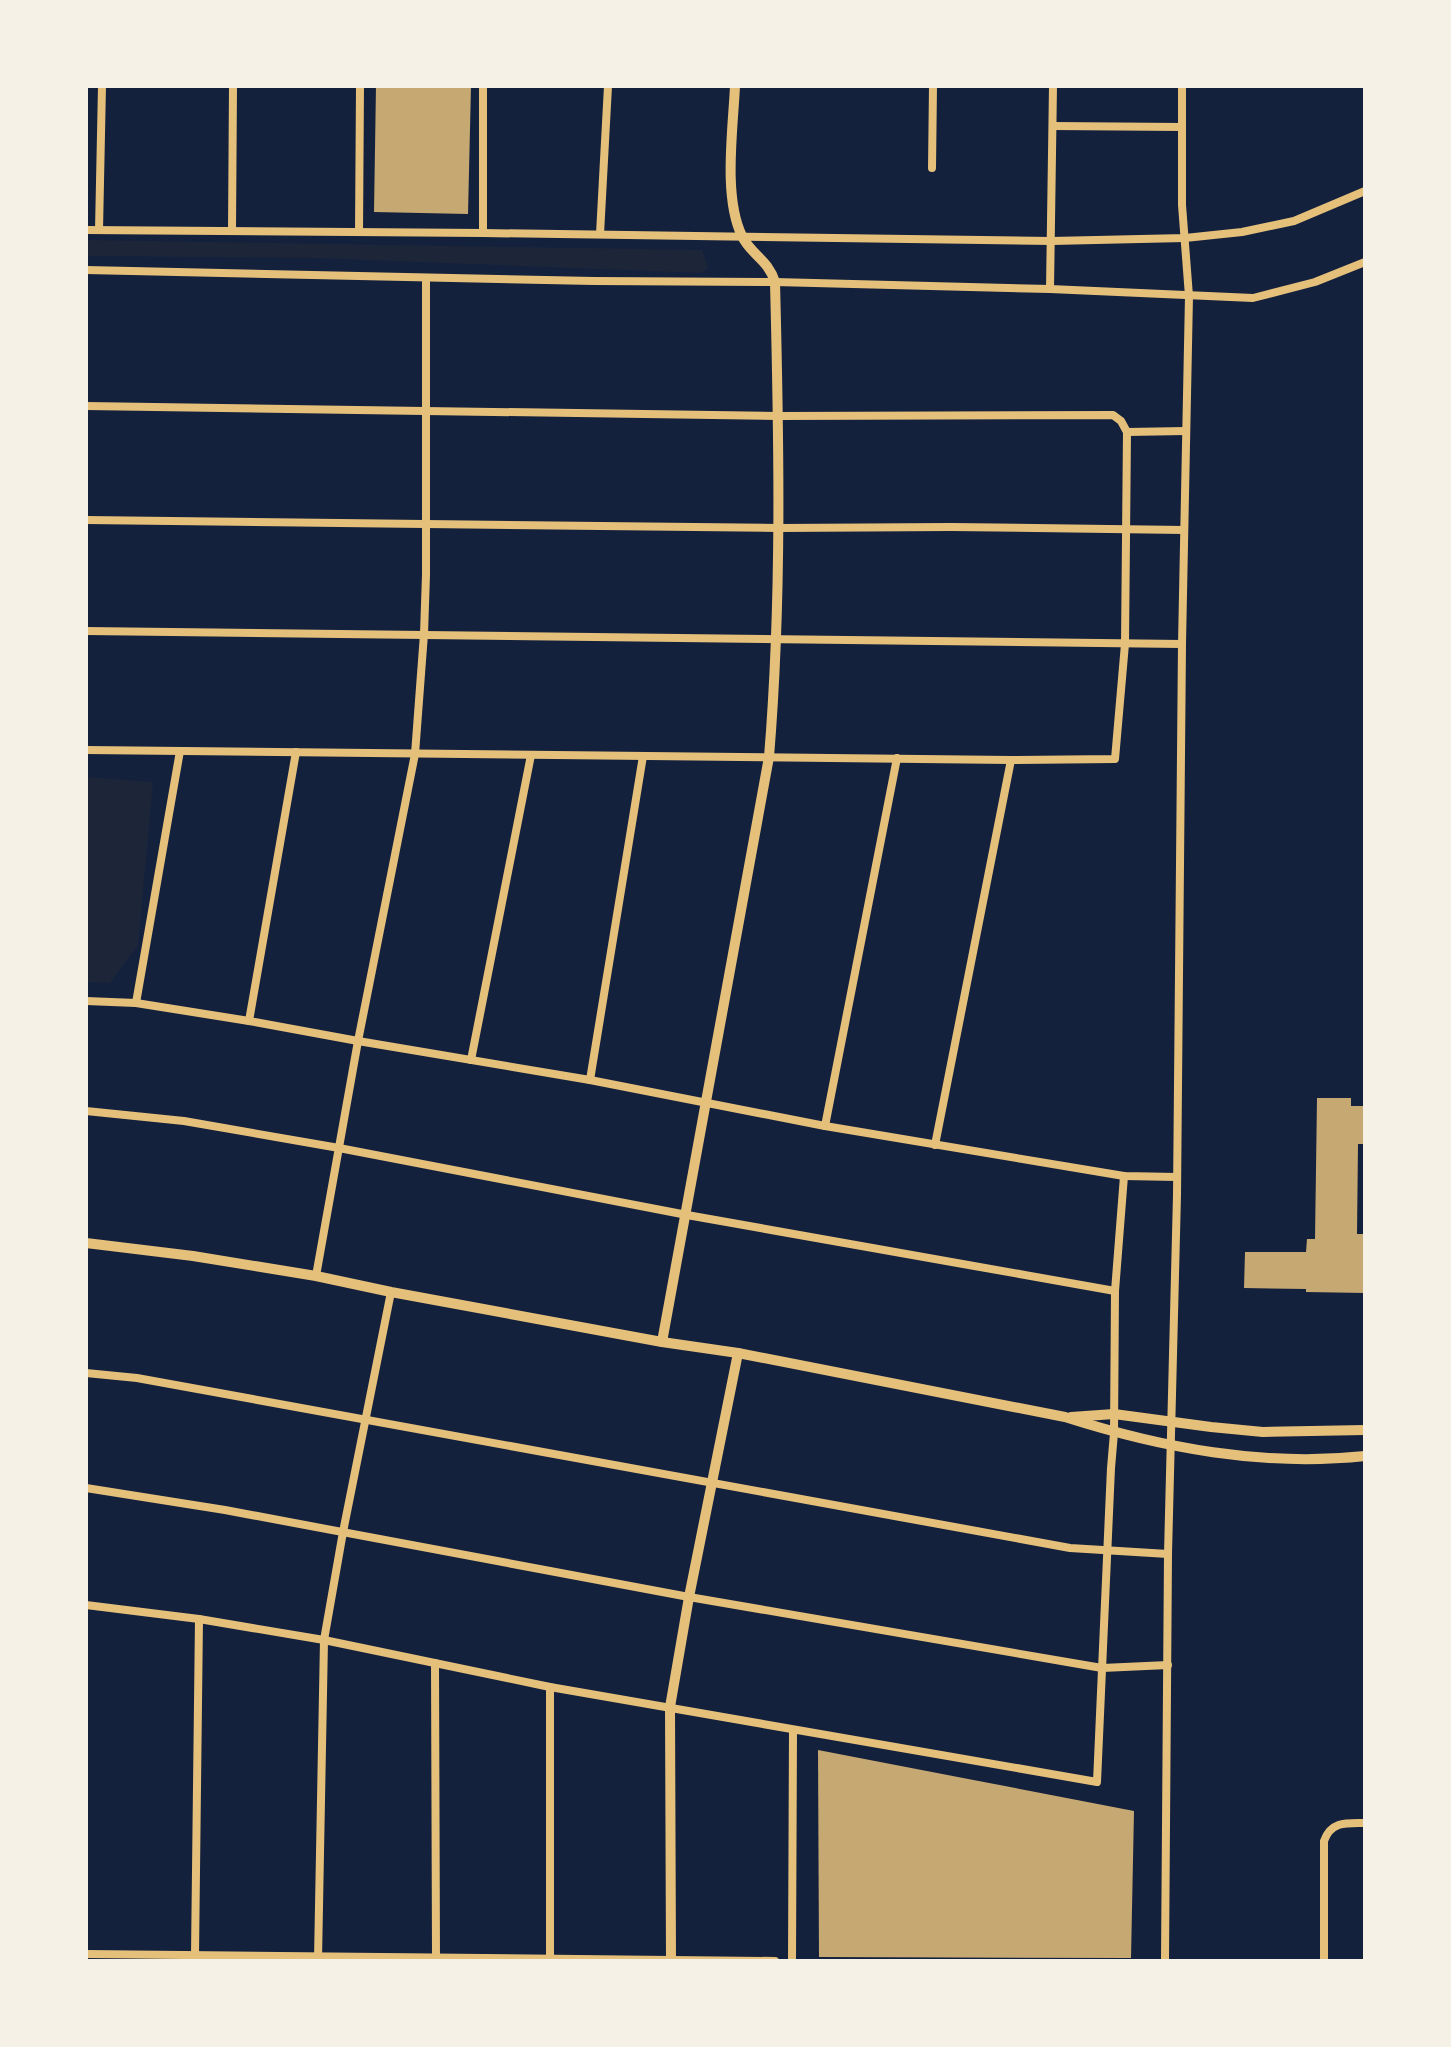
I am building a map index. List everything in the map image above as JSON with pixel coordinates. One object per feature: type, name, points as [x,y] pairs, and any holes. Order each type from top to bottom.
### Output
[{"type":"street","points":[[99,230],[102,86]]},
{"type":"street","points":[[232,230],[233,86]]},
{"type":"street","points":[[359,232],[360,86]]},
{"type":"street","points":[[483,86],[483,233]]},
{"type":"street","points":[[600,234],[608,86]]},
{"type":"street","points":[[662,1342],[769,757],[774,698],[778,528],[775,282],[771,270],[746,243],[734,214],[731,185],[735,86]]},
{"type":"street","points":[[932,168],[933,86]]},
{"type":"street","points":[[1050,289],[1053,86]]},
{"type":"street","points":[[1165,1961],[1168,1554],[1177,1177],[1189,296],[1182,205],[1182,86]]},
{"type":"street","points":[[1053,126],[1182,127]]},
{"type":"street","points":[[86,230],[1051,241],[1185,238],[1242,232],[1294,221],[1365,191]]},
{"type":"street","points":[[86,270],[426,279],[775,282],[1253,298],[1315,282],[1365,262]]},
{"type":"street","points":[[316,1276],[358,1041],[415,754],[424,634],[426,279]]},
{"type":"street","points":[[86,406],[778,416],[1113,415],[1127,432],[1125,644],[1115,759],[86,750]]},
{"type":"street","points":[[1127,432],[1186,431]]},
{"type":"street","points":[[86,520],[1184,530]]},
{"type":"street","points":[[86,631],[1182,644]]},
{"type":"street","points":[[136,1003],[180,751]]},
{"type":"street","points":[[249,1021],[296,752]]},
{"type":"street","points":[[471,1060],[531,755]]},
{"type":"street","points":[[590,1080],[643,756]]},
{"type":"street","points":[[825,1126],[897,758]]},
{"type":"street","points":[[935,1145],[1011,760]]},
{"type":"street","points":[[86,1001],[136,1003],[249,1021],[706,1101],[825,1126],[1124,1176],[1177,1177]]},
{"type":"street","points":[[86,1111],[184,1121],[339,1148],[687,1215],[1115,1291]]},
{"type":"street","points":[[86,1605],[199,1619],[324,1640],[550,1687],[1097,1782],[1114,1433],[1115,1291],[1124,1176]]},
{"type":"street","points":[[86,1243],[316,1276],[662,1342],[738,1353],[1065,1417],[1114,1433],[1223,1454],[1305,1460],[1365,1456]]},
{"type":"street","points":[[318,1959],[324,1640],[391,1292]]},
{"type":"street","points":[[671,1960],[670,1707],[738,1353]]},
{"type":"street","points":[[86,1373],[137,1378],[1070,1548],[1168,1554]]},
{"type":"street","points":[[1065,1417],[1114,1414],[1263,1432],[1365,1430]]},
{"type":"street","points":[[86,1488],[225,1510],[689,1597],[1102,1668],[1168,1665]]},
{"type":"street","points":[[195,1955],[199,1619]]},
{"type":"street","points":[[435,1663],[436,1957]]},
{"type":"street","points":[[550,1687],[550,1958]]},
{"type":"street","points":[[792,1961],[793,1730]]},
{"type":"street","points":[[1324,1961],[1324,1841],[1331,1828],[1338,1824],[1365,1823]]},
{"type":"street","points":[[86,1954],[318,1959],[436,1957],[775,1961]]},
{"type":"shaded area","points":[[86,240],[702,250],[708,268],[701,273],[316,258],[86,256]]},
{"type":"shaded area","points":[[86,777],[153,782],[138,945],[110,983],[86,982]]},
{"type":"building","points":[[376,86],[471,86],[468,214],[374,212]]},
{"type":"building","points":[[1317,1098],[1351,1098],[1351,1106],[1365,1106],[1365,1144],[1358,1144],[1357,1234],[1365,1234],[1365,1293],[1244,1288],[1245,1252],[1306,1252],[1307,1239],[1315,1239]]},
{"type":"building","points":[[818,1750],[1134,1811],[1131,1958],[819,1957]]}]
